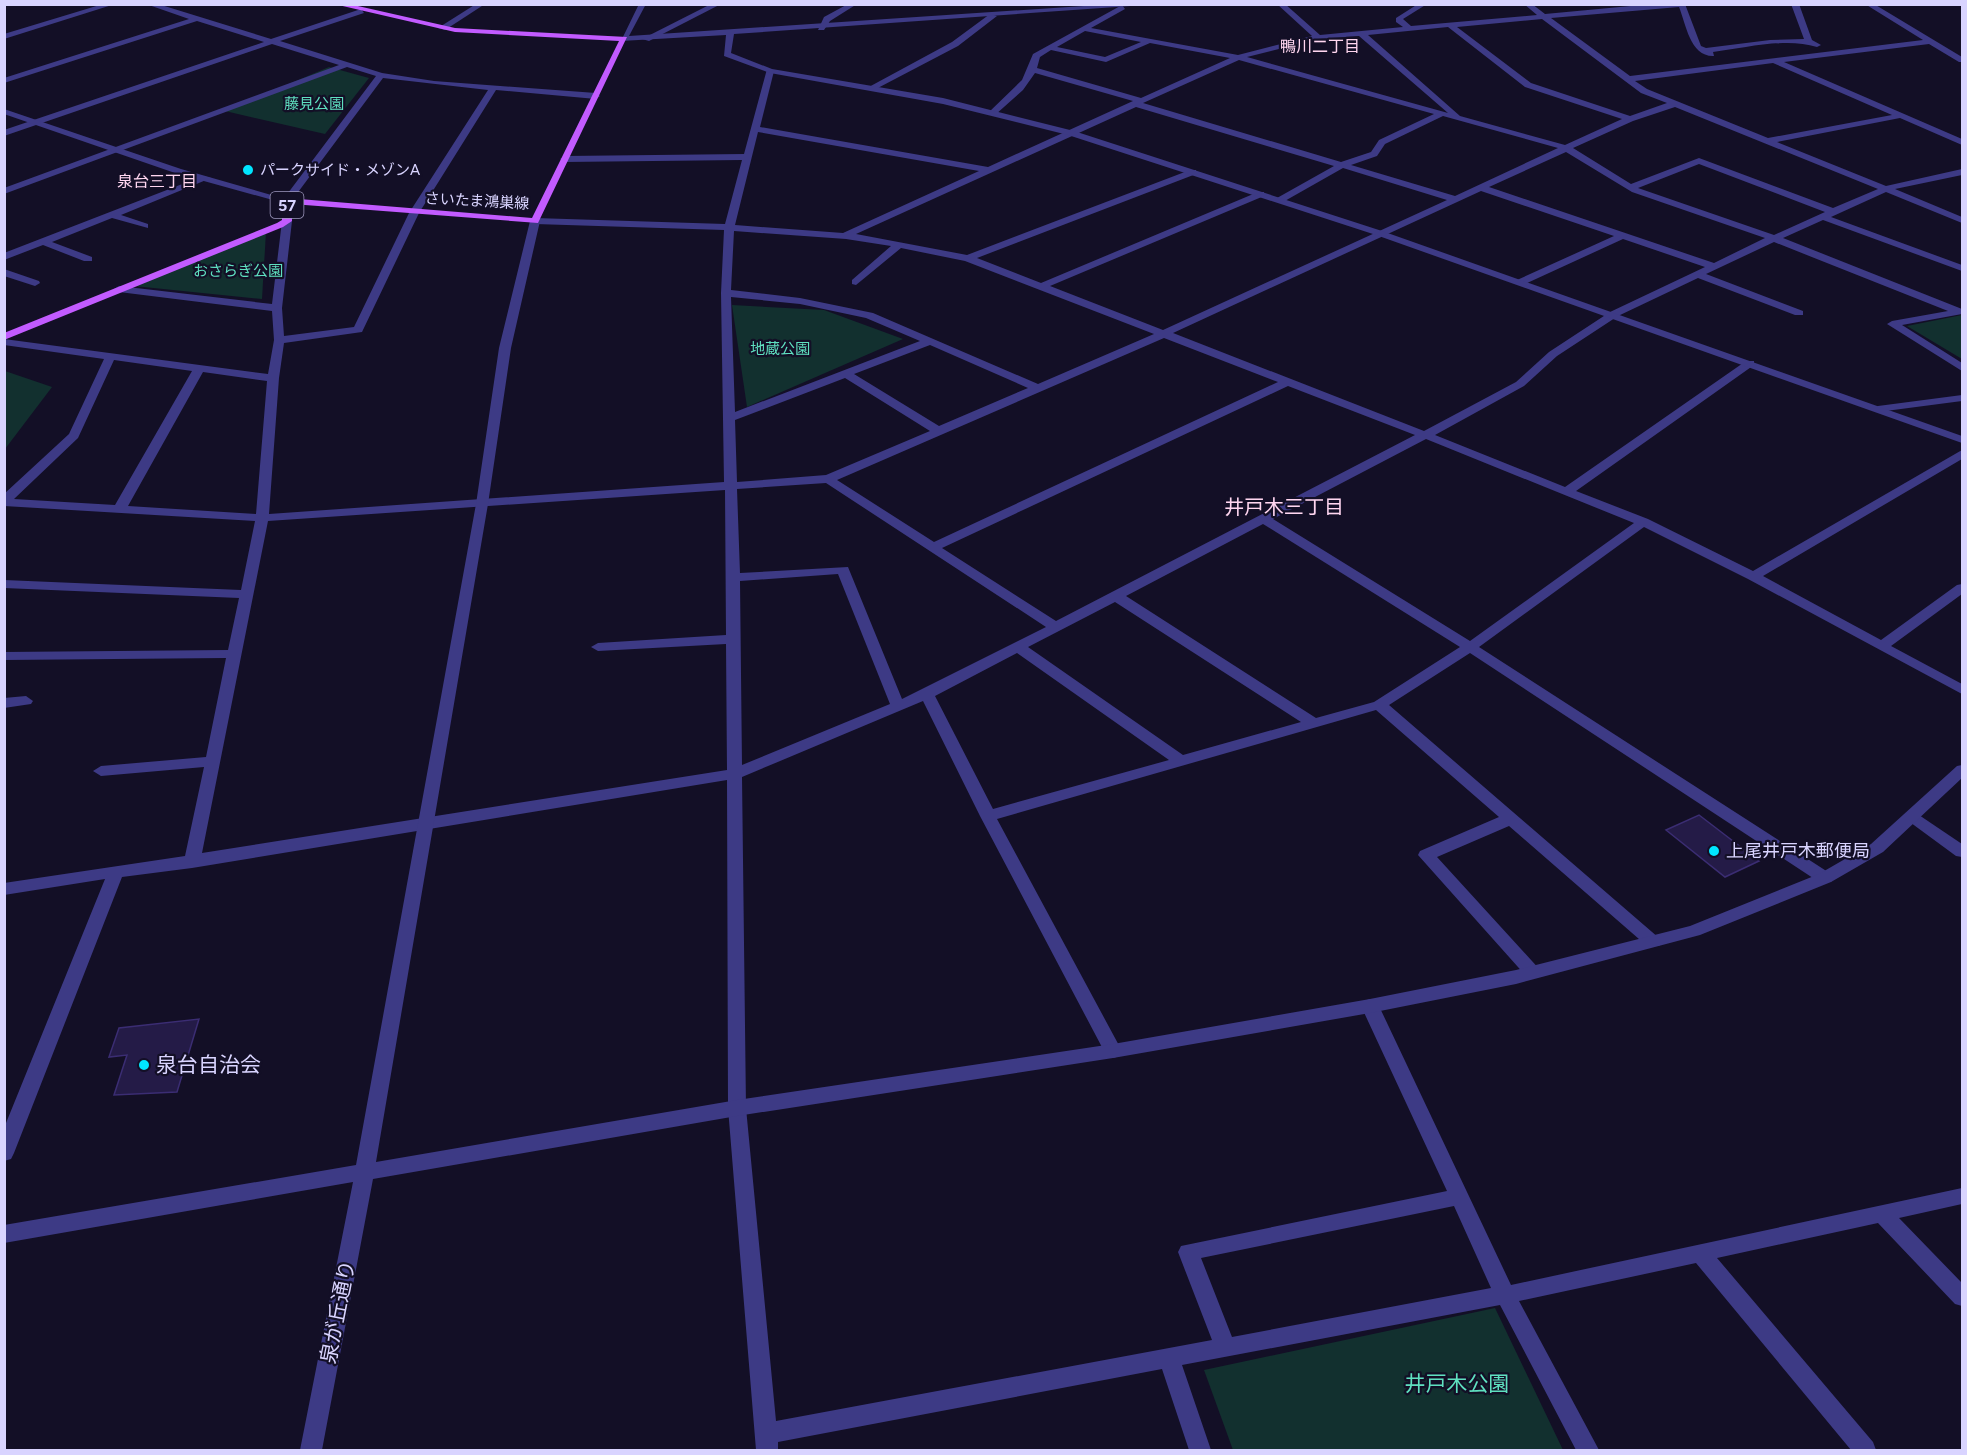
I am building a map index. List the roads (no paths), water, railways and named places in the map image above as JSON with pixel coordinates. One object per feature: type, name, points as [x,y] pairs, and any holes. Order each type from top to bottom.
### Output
[{"type":"main road","points":[[337,4],[442,28],[624,39]]},
{"type":"main road","name":"さいたま鴻巣線","points":[[287,201],[534,221],[624,39]]},
{"type":"main road","name":"57","points":[[4,340],[119,289],[287,221],[287,201]]},
{"type":"street","points":[[4,37],[112,4]]},
{"type":"street","points":[[149,4],[345,66],[381,75],[493,88],[596,96]]},
{"type":"street","points":[[442,28],[482,4]]},
{"type":"street","points":[[643,4],[624,39],[993,16],[1076,7],[1156,4]]},
{"type":"street","points":[[646,39],[718,4]]},
{"type":"street","points":[[820,28],[827,19],[854,4]]},
{"type":"street","points":[[1280,4],[1318,37]]},
{"type":"street","points":[[1410,29],[1399,20],[1400,18],[1424,4]]},
{"type":"street","points":[[1527,4],[1644,92],[1961,218]]},
{"type":"street","points":[[844,236],[1238,57],[1318,37],[1682,4],[1698,47],[1731,66]]},
{"type":"street","points":[[1795,4],[1809,41]]},
{"type":"street","points":[[1868,4],[1962,60]]},
{"type":"street","points":[[992,113],[1024,84],[1034,70],[1036,56],[1122,7]]},
{"type":"street","points":[[4,133],[361,11]]},
{"type":"street","points":[[871,88],[955,44],[993,16]]},
{"type":"street","points":[[4,81],[196,19]]},
{"type":"street","points":[[1450,25],[1528,85],[1630,119]]},
{"type":"street","points":[[1084,29],[1238,57],[1566,148],[1631,187],[1774,238],[1961,311]]},
{"type":"street","points":[[1361,33],[1460,118]]},
{"type":"street","points":[[730,34],[727,54],[770,72],[871,88],[992,113],[1071,133],[1379,233],[1614,314],[1962,440]]},
{"type":"street","points":[[1051,48],[1106,60],[1149,41]]},
{"type":"street","points":[[1704,51],[1770,42],[1809,41],[1832,54]]},
{"type":"street","points":[[1628,79],[1933,41]]},
{"type":"street","points":[[1775,61],[1962,142]]},
{"type":"street","points":[[4,191],[345,66]]},
{"type":"street","points":[[1034,70],[1455,199]]},
{"type":"street","points":[[770,72],[729,228],[726,293],[734,577],[736,1108],[768,1442],[1169,1358],[1505,1295],[1962,1196]]},
{"type":"street","points":[[4,111],[206,178],[287,201],[381,75]]},
{"type":"street","points":[[279,340],[358,330],[414,213],[493,88]]},
{"type":"street","points":[[4,502],[262,518],[828,478],[1035,387],[1166,333],[1630,119],[1674,104]]},
{"type":"street","points":[[1280,200],[1342,165],[1374,154],[1382,142],[1441,114]]},
{"type":"street","points":[[1767,141],[1900,116]]},
{"type":"street","points":[[755,129],[987,170]]},
{"type":"street","points":[[565,159],[749,157]]},
{"type":"street","points":[[1631,187],[1699,161],[1834,212]]},
{"type":"street","points":[[968,258],[1193,172]]},
{"type":"street","points":[[4,889],[192,862],[735,774],[927,694],[1425,435],[1520,384],[1553,354],[1614,314],[1774,238],[1888,188],[1962,172]]},
{"type":"street","points":[[4,257],[206,178]]},
{"type":"street","points":[[1479,187],[1716,267]]},
{"type":"street","points":[[1042,286],[1261,194]]},
{"type":"street","points":[[112,215],[145,226]]},
{"type":"street","points":[[1823,217],[1962,268]]},
{"type":"street","points":[[192,862],[262,518],[273,378],[279,340],[278,308],[287,221]]},
{"type":"street","points":[[534,221],[729,228],[844,236],[968,258],[1289,381],[1644,522],[1753,576],[1962,690]]},
{"type":"street","name":"泉が丘通り","points":[[311,1450],[364,1174],[482,504],[505,348],[534,221]]},
{"type":"street","points":[[1521,282],[1623,235]]},
{"type":"street","points":[[43,242],[88,259]]},
{"type":"street","points":[[856,282],[898,244]]},
{"type":"street","points":[[4,272],[35,283]]},
{"type":"street","points":[[1699,274],[1799,314]]},
{"type":"street","points":[[119,289],[278,308]]},
{"type":"street","points":[[726,293],[800,301],[869,315],[1035,387]]},
{"type":"street","points":[[1961,311],[1892,324],[1962,368]]},
{"type":"street","points":[[4,340],[198,370],[273,378]]},
{"type":"street","points":[[728,419],[931,341]]},
{"type":"street","points":[[4,502],[74,435],[110,357]]},
{"type":"street","points":[[1567,491],[1750,363]]},
{"type":"street","points":[[119,510],[198,370]]},
{"type":"street","points":[[846,374],[937,430]]},
{"type":"street","points":[[933,547],[1289,381]]},
{"type":"street","points":[[1878,409],[1962,398]]},
{"type":"street","points":[[1753,576],[1962,454]]},
{"type":"street","points":[[828,478],[1056,627]]},
{"type":"street","points":[[1264,519],[1470,647],[1824,878]]},
{"type":"street","points":[[988,816],[1379,705],[1470,647],[1644,522]]},
{"type":"street","points":[[734,577],[843,570],[898,706]]},
{"type":"street","points":[[4,584],[247,594]]},
{"type":"street","points":[[1882,646],[1962,588]]},
{"type":"street","points":[[1116,596],[1313,723]]},
{"type":"street","points":[[597,647],[734,639]]},
{"type":"street","points":[[1018,647],[1181,761]]},
{"type":"street","points":[[4,656],[235,654]]},
{"type":"street","points":[[927,694],[988,816],[1113,1051]]},
{"type":"street","points":[[4,703],[26,701]]},
{"type":"street","points":[[1379,705],[1653,942]]},
{"type":"street","points":[[101,771],[213,761]]},
{"type":"street","points":[[5,1234],[364,1174],[736,1108],[1113,1051],[1370,1006],[1533,972],[1694,931],[1824,878],[1877,848],[1962,770]]},
{"type":"street","points":[[1913,816],[1962,852]]},
{"type":"street","points":[[1510,819],[1426,855],[1533,972]]},
{"type":"street","points":[[4,1153],[116,872]]},
{"type":"street","points":[[1370,1006],[1505,1295],[1588,1450]]},
{"type":"street","points":[[1225,1347],[1188,1252],[1459,1197]]},
{"type":"street","points":[[1882,1214],[1962,1297]]},
{"type":"street","points":[[1700,1253],[1865,1450]]},
{"type":"street","points":[[1169,1358],[1200,1450]]},
{"type":"place","name":"パークサイド・メゾンA","points":[[248,170]]},
{"type":"place","name":"上尾井戸木郵便局","points":[[1714,851]]},
{"type":"place","name":"泉台自治会","points":[[144,1065]]},
{"type":"district","name":"鴨川二丁目","points":[[1320,46]]},
{"type":"district","name":"泉台三丁目","points":[[157,181]]},
{"type":"district","name":"井戸木三丁目","points":[[1284,507]]},
{"type":"park label","name":"藤見公園","points":[[314,104]]},
{"type":"park label","name":"おさらぎ公園","points":[[238,271]]},
{"type":"park label","name":"地蔵公園","points":[[780,349]]},
{"type":"park label","name":"井戸木公園","points":[[1457,1384]]}]
